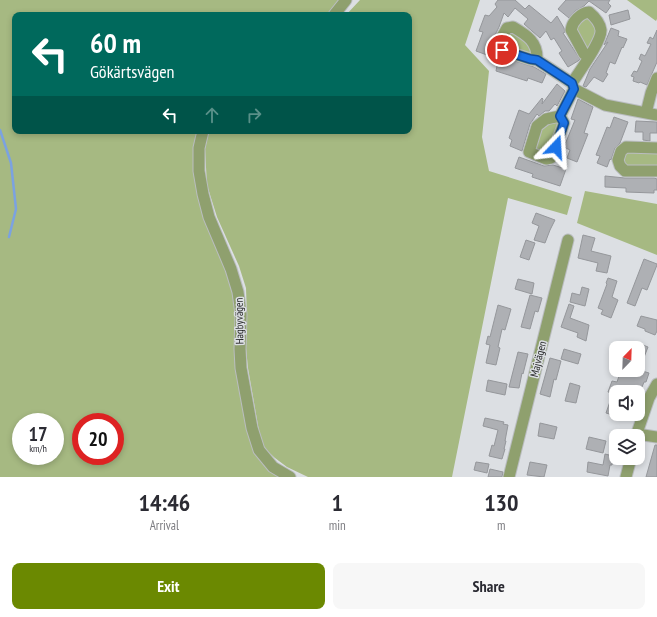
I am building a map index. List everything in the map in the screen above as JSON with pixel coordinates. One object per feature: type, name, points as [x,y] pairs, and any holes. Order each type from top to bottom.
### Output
[{"type":"street","points":[[336,12],[346,0]]},
{"type":"street","points":[[560,116],[573,86],[589,56]]},
{"type":"street","points":[[537,60],[573,86],[605,105],[652,114],[651,93],[657,78]]},
{"type":"street","name":"Hagbyvägen","points":[[202,134],[199,148],[199,171],[209,217],[231,269],[238,292],[241,314],[241,368],[252,428],[259,450],[273,467],[290,477]]},
{"type":"street","points":[[657,148],[626,148],[621,151],[618,160],[620,166],[625,171],[657,172]]},
{"type":"street","name":"Majvägen","points":[[509,477],[540,346],[568,240]]},
{"type":"street","points":[[639,429],[649,398],[657,384]]},
{"type":"street","points":[[645,436],[657,437]]},
{"type":"street","points":[[626,477],[629,465]]},
{"type":"green space","points":[[0,0],[341,0],[330,12],[12,12],[12,134],[197,134],[195,147],[234,287],[247,425],[280,477],[0,477]]},
{"type":"green space","points":[[360,0],[480,0],[465,45],[489,71],[482,137],[489,171],[572,197],[567,215],[508,198],[452,477],[308,477],[287,467],[275,458],[265,449],[260,437],[246,348],[246,288],[239,266],[217,217],[207,185],[205,149],[208,134],[412,134],[412,12],[349,12]]},
{"type":"green space","points":[[627,0],[657,0],[656,21]]},
{"type":"green space","points":[[584,13],[602,31],[589,56],[572,24]]},
{"type":"green space","points":[[507,28],[524,33],[537,60],[502,50]]},
{"type":"green space","points":[[560,116],[551,158],[529,152],[537,126]]},
{"type":"green space","points":[[657,148],[657,171],[625,171],[621,151]]},
{"type":"green space","points":[[585,191],[657,204],[657,255],[577,223]]},
{"type":"building","points":[[498,0],[515,0],[525,9],[529,5],[551,23],[557,16],[564,28],[565,32],[563,33],[580,59],[568,67],[559,53],[562,51],[554,38],[551,40],[546,31],[540,38],[524,24],[528,19],[515,8],[508,17],[504,13],[499,27],[494,37],[493,36],[487,55],[476,51],[483,32],[479,31],[485,15],[489,16],[497,7],[495,4]]},
{"type":"building","points":[[566,0],[610,0],[608,3],[611,6],[606,13],[589,1],[575,11],[569,18],[558,9]]},
{"type":"building","points":[[628,10],[630,19],[611,25],[609,15]]},
{"type":"building","points":[[611,28],[619,31],[618,36],[627,39],[623,48],[622,47],[615,64],[610,62],[606,73],[608,74],[603,82],[594,77],[586,87],[583,86],[590,69],[608,42],[604,45]]},
{"type":"building","points":[[657,30],[657,62],[647,85],[633,81],[634,77],[631,76],[634,71],[637,72],[642,61],[639,59],[641,54],[645,56],[651,44],[647,43],[650,37],[653,39]]},
{"type":"building","points":[[499,56],[534,67],[546,74],[542,83],[528,78],[527,81],[496,71]]},
{"type":"building","points":[[557,84],[565,91],[557,106],[555,104],[549,111],[545,111],[539,116],[537,114],[530,124],[522,151],[510,146],[512,140],[509,138],[519,110],[529,114],[542,98],[542,104]]},
{"type":"building","points":[[578,99],[593,107],[584,133],[588,134],[577,162],[567,158],[570,150],[564,147],[575,120],[571,119]]},
{"type":"building","points":[[614,117],[628,122],[620,143],[615,148],[607,167],[597,163],[600,156],[596,155],[607,127],[610,128]]},
{"type":"building","points":[[636,121],[657,122],[657,133],[650,133],[650,141],[643,140],[643,132],[635,132]]},
{"type":"building","points":[[519,157],[544,166],[553,165],[566,169],[560,186],[532,177],[533,174],[515,168]]},
{"type":"building","points":[[605,176],[654,178],[657,179],[657,190],[654,190],[654,193],[626,192],[626,188],[605,187]]},
{"type":"building","points":[[536,213],[555,220],[545,243],[534,240],[539,226],[532,223]]},
{"type":"building","points":[[583,235],[595,238],[591,251],[611,256],[607,273],[596,271],[598,263],[578,258]]},
{"type":"building","points":[[526,240],[535,243],[529,260],[520,257]]},
{"type":"building","points":[[644,259],[657,265],[647,290],[642,288],[635,306],[627,303]]},
{"type":"building","points":[[608,278],[617,281],[612,297],[618,300],[611,318],[601,314],[603,310],[598,308]]},
{"type":"building","points":[[518,279],[534,283],[532,294],[515,289]]},
{"type":"building","points":[[582,287],[589,289],[585,306],[570,302],[572,293],[580,295]]},
{"type":"building","points":[[530,295],[542,298],[538,312],[535,311],[530,329],[521,327]]},
{"type":"building","points":[[569,304],[574,306],[570,318],[589,325],[586,341],[577,337],[578,333],[561,327]]},
{"type":"building","points":[[498,305],[511,309],[505,330],[502,329],[496,365],[486,363],[490,345],[486,344],[488,336],[490,337]]},
{"type":"building","points":[[641,316],[657,320],[657,331],[655,335],[637,326]]},
{"type":"building","points":[[645,346],[648,347],[645,355]]},
{"type":"building","points":[[564,349],[581,354],[578,364],[561,359]]},
{"type":"building","points":[[518,352],[528,354],[523,374],[522,373],[519,388],[509,387]]},
{"type":"building","points":[[550,358],[561,361],[556,380],[554,379],[550,397],[540,394]]},
{"type":"building","points":[[645,372],[649,373],[646,382],[644,382],[643,385],[611,385],[612,381],[617,382],[619,377],[645,377]]},
{"type":"building","points":[[488,380],[507,384],[505,395],[486,391]]},
{"type":"building","points":[[570,383],[580,386],[576,403],[565,401]]},
{"type":"building","points":[[609,404],[609,414],[606,413]]},
{"type":"building","points":[[485,418],[504,422],[503,424],[508,425],[505,449],[502,459],[489,456],[492,445],[494,446],[498,430],[483,426]]},
{"type":"building","points":[[540,423],[557,427],[554,439],[538,436]]},
{"type":"building","points":[[589,437],[606,441],[603,453],[586,449]]},
{"type":"building","points":[[655,445],[657,445],[657,477],[646,477]]},
{"type":"building","points":[[605,454],[609,455],[610,465],[608,476],[587,472],[588,462],[603,465]]},
{"type":"building","points":[[476,462],[489,464],[487,473],[474,470]]},
{"type":"building","points":[[530,462],[547,465],[544,477],[527,475]]},
{"type":"building","points":[[490,469],[503,472],[502,477],[488,477]]},
{"type":"waterway","points":[[0,130],[11,163],[16,209],[9,237]]},
{"type":"route","points":[[502,50],[537,60],[572,83],[574,89],[560,116],[564,123],[556,147]]}]
